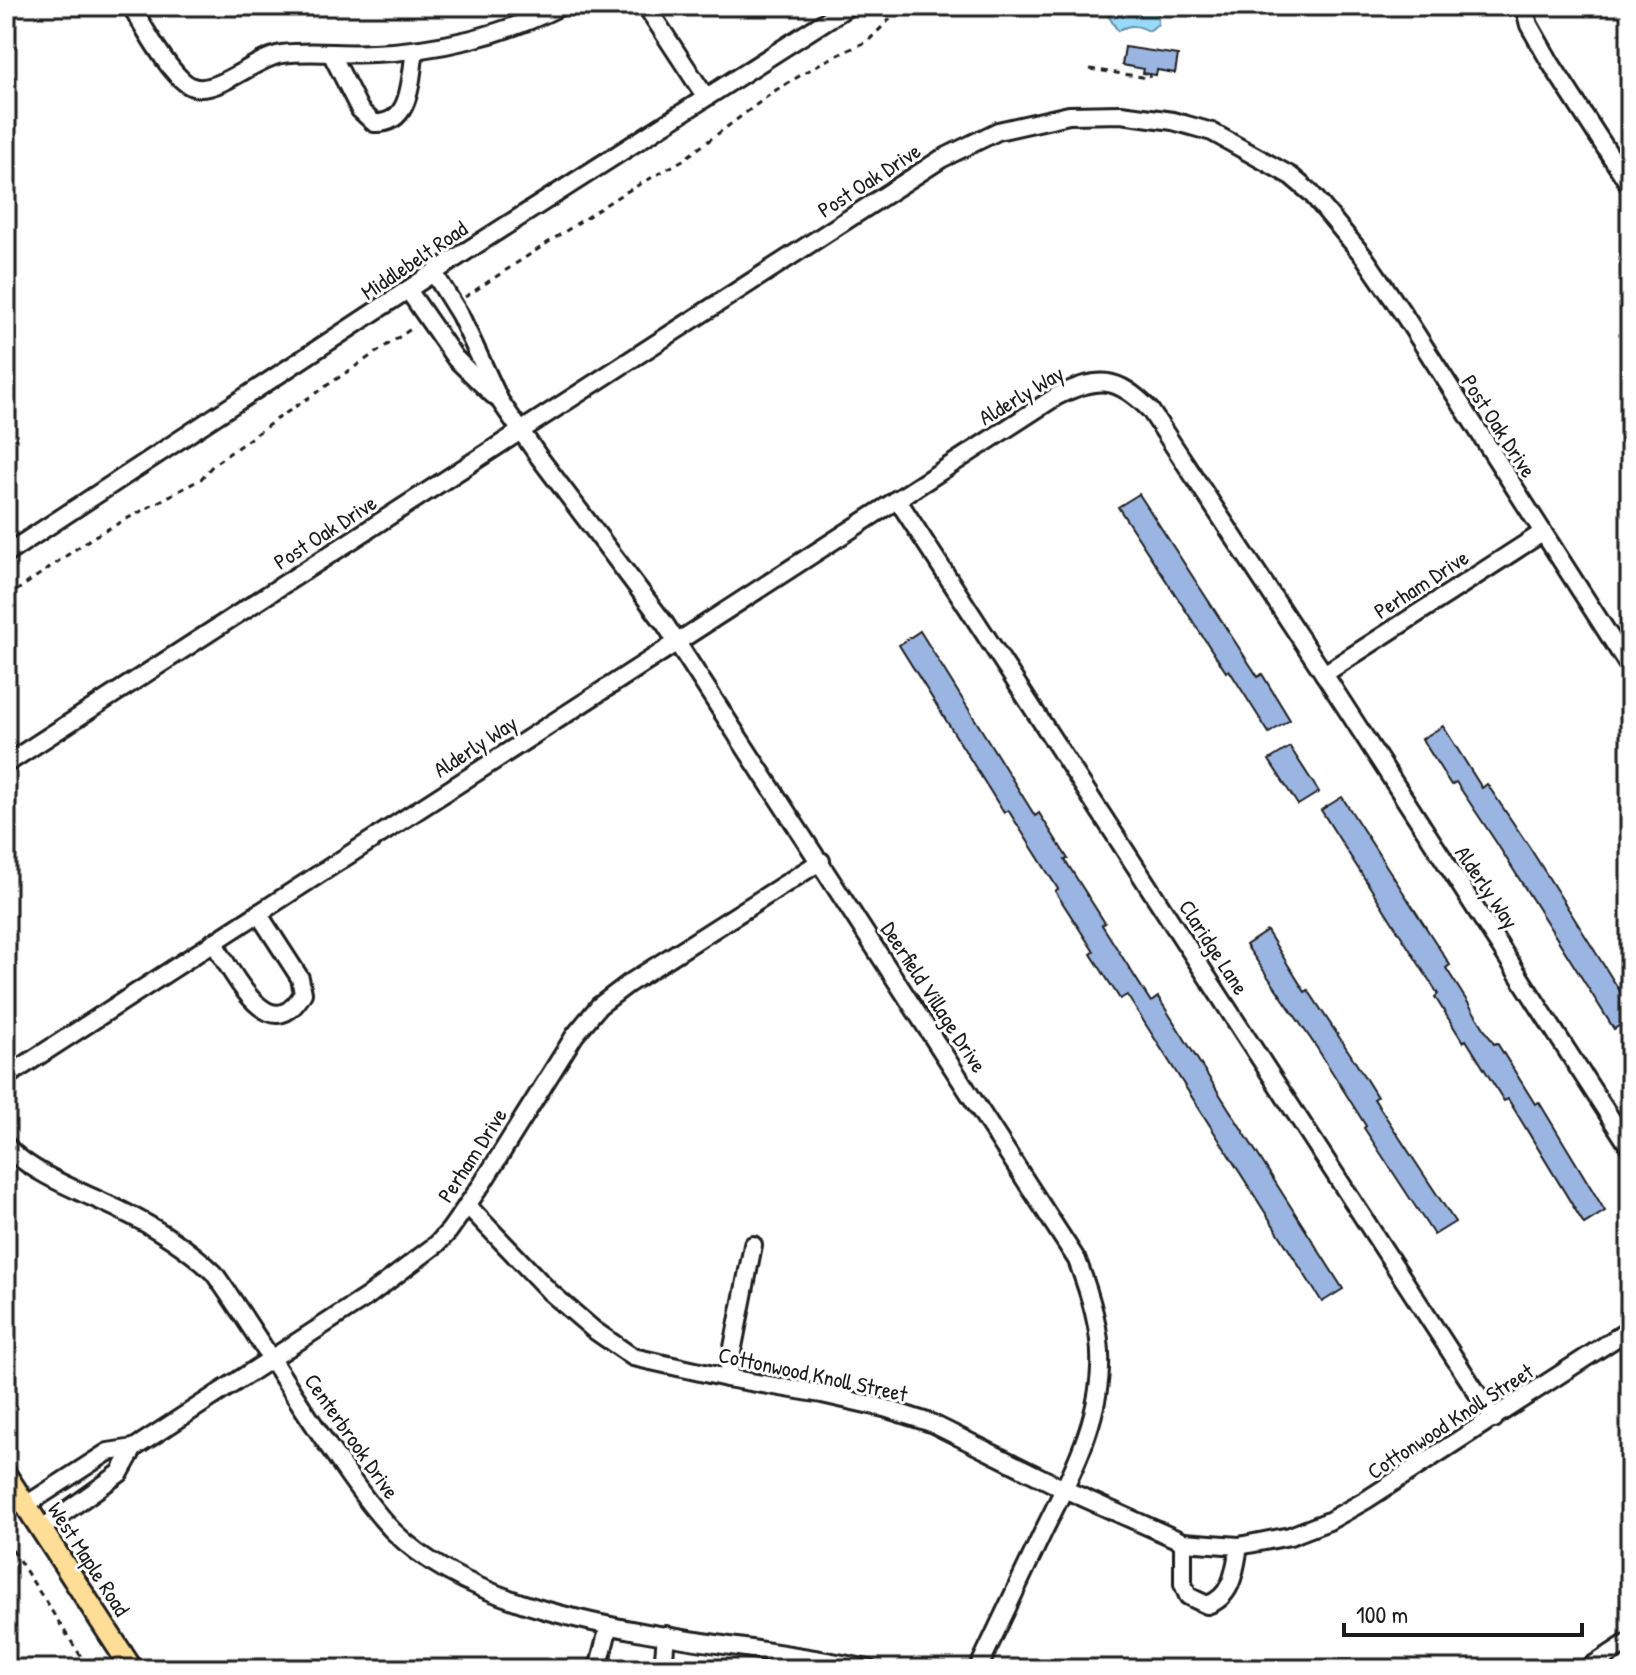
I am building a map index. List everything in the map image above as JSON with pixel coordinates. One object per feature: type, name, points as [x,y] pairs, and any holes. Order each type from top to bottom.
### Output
[{"type":"main road","name":"West Maple Road","points":[[6,1475],[132,1669]]},
{"type":"street","points":[[131,6],[180,80],[197,89],[217,85],[280,54],[415,50],[506,29],[561,6]]},
{"type":"street","points":[[646,6],[705,96]]},
{"type":"street","name":"Middlebelt Road","points":[[8,549],[705,96],[849,6]]},
{"type":"street","points":[[1524,6],[1529,25],[1550,62],[1630,186]]},
{"type":"street","points":[[331,53],[360,110],[374,123],[387,124],[400,115],[406,101],[415,50]]},
{"type":"street","name":"Post Oak Drive","points":[[6,764],[941,159],[998,131],[1069,115],[1121,114],[1173,121],[1212,132],[1291,176],[1311,193],[1365,258],[1630,668]]},
{"type":"street","name":"Deerfield Village Drive","points":[[434,273],[460,315],[500,401],[676,642],[821,861],[1077,1260],[1089,1292],[1098,1339],[1100,1368],[1094,1413],[1081,1453],[978,1669]]},
{"type":"street","name":"Deerfield Village Drive","points":[[408,290],[455,358],[500,401]]},
{"type":"street","name":"Alderly Way","points":[[6,1077],[1057,396],[1099,381],[1120,385],[1135,394],[1150,410],[1630,1148]]},
{"type":"street","name":"Claridge Lane","points":[[897,499],[1494,1419]]},
{"type":"street","name":"Perham Drive","points":[[1324,674],[1542,533]]},
{"type":"street","name":"Perham Drive","points":[[26,1505],[108,1452],[134,1448],[407,1269],[449,1231],[548,1075],[599,1006],[628,984],[821,861]]},
{"type":"street","points":[[213,942],[258,1008],[270,1014],[283,1014],[295,1006],[303,993],[300,978],[258,913]]},
{"type":"street","name":"Centerbrook Drive","points":[[6,1145],[40,1170],[161,1232],[191,1251],[214,1273],[356,1487],[394,1532],[439,1566],[486,1592],[609,1626],[818,1657],[868,1669]]},
{"type":"street","name":"Cottonwood Knoll Street","points":[[467,1205],[550,1292],[594,1330],[633,1357],[727,1378],[822,1394],[884,1408],[931,1423],[1064,1489],[1183,1542],[1239,1546],[1290,1536],[1329,1521],[1494,1419],[1630,1329]]},
{"type":"street","points":[[727,1378],[753,1245]]},
{"type":"street","name":"Perham Drive","points":[[41,1529],[120,1473],[134,1448]]},
{"type":"street","points":[[1183,1542],[1183,1584],[1188,1596],[1207,1605],[1217,1602],[1226,1593],[1234,1576],[1239,1546]]},
{"type":"street","points":[[598,1669],[609,1626]]},
{"type":"street","points":[[663,1669],[666,1635]]},
{"type":"street","points":[[1587,1669],[1630,1641]]},
{"type":"path","points":[[1090,69],[1149,78],[1150,74]]},
{"type":"path","points":[[6,1540],[89,1669]]},
{"type":"water","points":[[1102,6],[1153,6],[1158,8],[1158,24],[1149,31],[1134,26],[1118,31]]},
{"type":"building","points":[[1125,47],[1178,55],[1175,73],[1157,70],[1156,75],[1122,65]]},
{"type":"building","points":[[1139,494],[1258,677],[1262,674],[1290,720],[1269,733],[1118,507]]},
{"type":"building","points":[[920,631],[1035,816],[1039,813],[1068,859],[1065,860],[1105,923],[1102,925],[1151,1002],[1158,997],[1343,1289],[1322,1302],[1127,995],[1120,999],[1091,954],[1094,952],[1055,891],[1058,889],[1008,810],[1004,813],[899,645]]},
{"type":"building","points":[[1443,726],[1482,788],[1487,784],[1530,848],[1630,1007],[1630,1019],[1614,1029],[1496,842],[1456,782],[1451,785],[1422,739]]},
{"type":"building","points":[[1290,747],[1319,792],[1298,805],[1269,760]]},
{"type":"building","points":[[1342,797],[1450,965],[1446,968],[1494,1044],[1497,1043],[1535,1104],[1539,1102],[1605,1211],[1584,1224],[1508,1099],[1504,1101],[1466,1040],[1463,1042],[1435,997],[1438,994],[1321,810]]},
{"type":"building","points":[[1267,931],[1305,992],[1308,990],[1349,1052],[1377,1097],[1374,1099],[1455,1222],[1434,1235],[1364,1128],[1366,1126],[1317,1048],[1246,945]]}]
